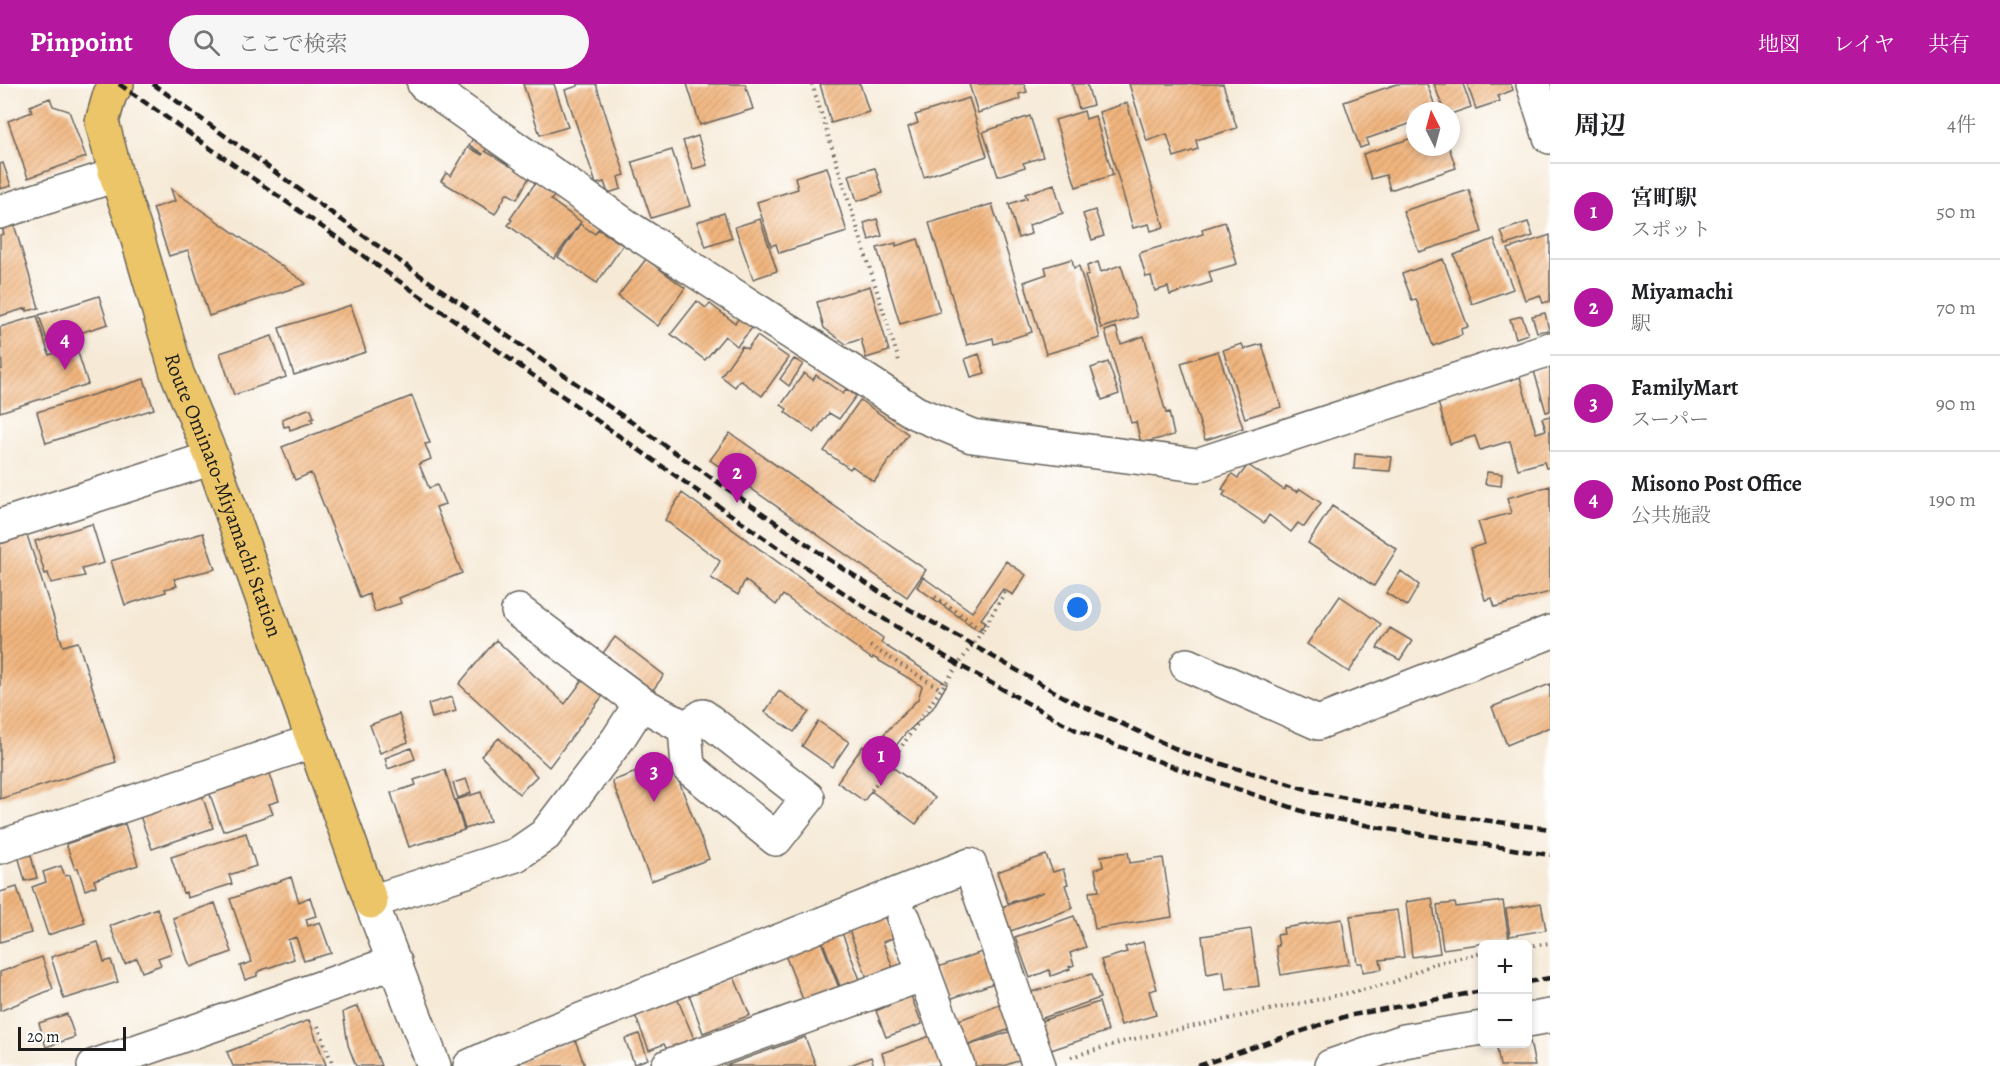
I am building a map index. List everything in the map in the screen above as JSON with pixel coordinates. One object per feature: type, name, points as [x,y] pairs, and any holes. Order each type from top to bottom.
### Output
[{"type":"main road","name":"Route Ominato-Miyamachi Station","points":[[117,84],[110,94],[102,122],[177,373],[212,458],[370,902]]},
{"type":"street","points":[[424,84],[632,230],[916,413],[972,436],[1197,465],[1550,349]]},
{"type":"street","points":[[1533,84],[1550,136]]},
{"type":"street","points":[[2,211],[116,175]]},
{"type":"street","points":[[0,526],[212,458]]},
{"type":"street","points":[[518,611],[641,703],[685,728]]},
{"type":"street","points":[[1187,665],[1318,723],[1550,633]]},
{"type":"street","points":[[434,1066],[370,902],[516,855],[544,836],[618,740],[641,703]]},
{"type":"street","points":[[0,847],[313,741]]},
{"type":"street","points":[[470,1066],[502,1051],[970,865],[1040,1066]]},
{"type":"street","points":[[904,919],[958,1066]]},
{"type":"street","points":[[94,1066],[395,962]]},
{"type":"street","points":[[668,1066],[924,974]]},
{"type":"street","points":[[1532,1019],[1550,1016]]},
{"type":"street","points":[[1331,1066],[1404,1041],[1478,1029]]},
{"type":"path","points":[[812,84],[916,413]]},
{"type":"path","points":[[871,791],[983,630],[1005,592]]},
{"type":"path","points":[[935,597],[983,630]]},
{"type":"path","points":[[870,646],[941,689]]},
{"type":"path","points":[[1532,944],[1550,942]]},
{"type":"path","points":[[1040,1066],[1129,1040],[1385,984],[1433,964],[1478,954]]},
{"type":"path","points":[[306,992],[333,1066]]},
{"type":"building","points":[[523,84],[554,84],[568,127],[540,135]]},
{"type":"building","points":[[578,84],[596,84],[625,175],[618,177],[621,189],[608,193],[604,182],[596,184],[565,90],[578,86]]},
{"type":"building","points":[[687,84],[745,84],[753,109],[700,125]]},
{"type":"building","points":[[820,84],[860,84],[869,112],[831,123]]},
{"type":"building","points":[[969,84],[1024,84],[1027,92],[1019,94],[1020,99],[978,113]]},
{"type":"building","points":[[1072,84],[1087,84],[1093,105],[1079,109]]},
{"type":"building","points":[[1129,84],[1223,84],[1237,128],[1196,140],[1198,149],[1174,157],[1167,134],[1147,141]]},
{"type":"building","points":[[1397,84],[1427,84],[1433,102],[1406,102],[1406,125],[1366,139],[1368,145],[1360,148],[1344,102]]},
{"type":"building","points":[[1434,84],[1463,84],[1471,107],[1460,111],[1460,102],[1441,102]]},
{"type":"building","points":[[1467,84],[1511,84],[1513,90],[1498,96],[1500,101],[1476,109]]},
{"type":"building","points":[[50,98],[53,106],[69,111],[86,157],[28,178],[8,121],[32,112],[30,106]]},
{"type":"building","points":[[969,98],[987,156],[924,177],[908,127],[918,123],[915,115]]},
{"type":"building","points":[[1127,103],[1164,227],[1151,231],[1149,224],[1133,228],[1099,112]]},
{"type":"building","points":[[1084,111],[1086,119],[1095,116],[1113,175],[1076,187],[1055,120]]},
{"type":"building","points":[[1030,116],[1043,157],[1023,163],[1025,167],[998,176],[983,132]]},
{"type":"building","points":[[475,135],[489,144],[485,151],[510,166],[513,164],[531,174],[517,199],[507,193],[495,214],[441,181],[446,173],[451,176],[468,147],[483,154],[469,145]]},
{"type":"building","points":[[698,136],[707,165],[693,169],[683,141]]},
{"type":"building","points":[[1406,140],[1406,156],[1452,156],[1456,168],[1390,190],[1386,175],[1371,179],[1363,154]]},
{"type":"building","points":[[672,150],[690,206],[651,218],[632,162]]},
{"type":"building","points":[[3,163],[11,186],[0,189],[0,164]]},
{"type":"building","points":[[827,167],[847,232],[779,253],[776,244],[771,246],[757,202],[798,189],[795,177]]},
{"type":"building","points":[[875,168],[883,193],[857,201],[849,175]]},
{"type":"building","points":[[536,182],[554,196],[551,200],[581,222],[554,259],[508,225]]},
{"type":"building","points":[[1054,184],[1063,213],[1029,225],[1031,234],[1018,238],[1009,204],[1027,198],[1025,194]]},
{"type":"building","points":[[171,189],[306,284],[209,316],[188,250],[169,256],[153,208],[175,201]]},
{"type":"building","points":[[1469,190],[1482,232],[1419,252],[1403,211]]},
{"type":"building","points":[[992,204],[1032,332],[994,344],[993,338],[967,345],[929,223]]},
{"type":"building","points":[[1095,210],[1104,236],[1092,240],[1083,214]]},
{"type":"building","points":[[724,213],[732,238],[706,247],[697,222]]},
{"type":"building","points":[[760,219],[777,271],[753,279],[735,227]]},
{"type":"building","points":[[877,219],[882,236],[869,240],[864,223]]},
{"type":"building","points":[[13,221],[39,308],[27,311],[27,308],[0,316],[0,235],[4,234],[1,225]]},
{"type":"building","points":[[1225,222],[1237,264],[1209,272],[1212,282],[1170,295],[1168,287],[1155,291],[1151,276],[1146,277],[1139,253],[1203,234],[1202,229]]},
{"type":"building","points":[[1528,222],[1533,236],[1506,245],[1501,231]]},
{"type":"building","points":[[580,224],[595,234],[598,229],[623,245],[597,283],[558,257]]},
{"type":"building","points":[[1550,235],[1550,301],[1543,303],[1540,295],[1525,300],[1508,249]]},
{"type":"building","points":[[918,239],[940,312],[900,324],[877,248],[896,243],[896,246]]},
{"type":"building","points":[[1494,239],[1513,289],[1472,304],[1454,255]]},
{"type":"building","points":[[646,259],[685,288],[658,326],[618,296]]},
{"type":"building","points":[[1072,259],[1074,268],[1079,266],[1100,338],[1046,354],[1024,282],[1047,274],[1045,267]]},
{"type":"building","points":[[1443,259],[1468,327],[1461,329],[1462,335],[1433,346],[1416,299],[1412,300],[1402,274]]},
{"type":"building","points":[[1098,262],[1101,272],[1121,265],[1137,317],[1101,328],[1085,276],[1089,275],[1087,266]]},
{"type":"building","points":[[870,286],[889,351],[866,358],[861,339],[846,344],[824,328],[817,302]]},
{"type":"building","points":[[99,296],[108,324],[48,343],[39,315]]},
{"type":"building","points":[[697,301],[706,308],[710,304],[735,323],[739,318],[752,328],[737,346],[725,336],[705,360],[671,334]]},
{"type":"building","points":[[351,305],[366,352],[294,375],[279,328]]},
{"type":"building","points":[[1545,313],[1549,330],[1537,332],[1532,316]]},
{"type":"building","points":[[37,316],[49,355],[76,346],[88,384],[0,412],[0,370],[2,369],[0,327]]},
{"type":"building","points":[[1522,316],[1528,334],[1516,338],[1510,319]]},
{"type":"building","points":[[1116,327],[1121,344],[1144,336],[1166,413],[1169,412],[1174,435],[1141,443],[1136,422],[1131,423],[1105,331]]},
{"type":"building","points":[[272,336],[286,377],[234,395],[220,353]]},
{"type":"building","points":[[757,336],[789,358],[762,396],[740,380],[735,387],[721,376],[742,346],[747,349]]},
{"type":"building","points":[[1242,344],[1244,349],[1262,344],[1281,407],[1245,418],[1223,350]]},
{"type":"building","points":[[1218,351],[1243,428],[1205,440],[1181,363]]},
{"type":"building","points":[[979,354],[985,373],[971,377],[965,359]]},
{"type":"building","points":[[794,359],[803,364],[789,386],[780,379]]},
{"type":"building","points":[[1108,362],[1119,394],[1102,400],[1091,368]]},
{"type":"building","points":[[1550,366],[1550,411],[1546,412],[1534,371]]},
{"type":"building","points":[[804,373],[813,380],[816,375],[843,394],[846,389],[856,396],[839,419],[829,413],[814,433],[785,412],[787,409],[781,405]]},
{"type":"building","points":[[1520,377],[1536,433],[1546,430],[1542,418],[1550,416],[1550,467],[1546,468],[1544,462],[1518,469],[1510,441],[1480,450],[1475,436],[1450,444],[1438,402]]},
{"type":"building","points":[[144,379],[154,409],[46,443],[37,412]]},
{"type":"building","points":[[412,396],[430,443],[425,444],[431,459],[419,464],[429,488],[437,485],[445,504],[436,507],[462,573],[399,598],[401,603],[375,612],[369,594],[360,598],[311,473],[295,480],[282,447]]},
{"type":"building","points":[[860,400],[908,434],[874,482],[852,466],[850,469],[824,451]]},
{"type":"building","points":[[311,409],[313,422],[290,430],[289,426],[284,427],[282,419]]},
{"type":"building","points":[[730,433],[926,570],[907,597],[710,460]]},
{"type":"building","points":[[1355,454],[1392,457],[1390,471],[1354,469]]},
{"type":"building","points":[[1248,465],[1284,490],[1286,486],[1297,492],[1300,489],[1321,503],[1304,527],[1298,523],[1291,532],[1269,515],[1264,523],[1223,495],[1226,491],[1222,489],[1232,474],[1238,478]]},
{"type":"building","points":[[1487,472],[1502,474],[1501,486],[1485,484]]},
{"type":"building","points":[[1550,486],[1550,592],[1495,607],[1492,598],[1485,600],[1471,548],[1485,544],[1478,522],[1511,513],[1507,498]]},
{"type":"building","points":[[682,493],[883,638],[881,643],[947,684],[933,708],[905,734],[884,761],[935,798],[916,824],[871,791],[864,801],[837,782],[863,746],[874,753],[884,734],[918,699],[922,686],[873,657],[872,659],[783,595],[776,605],[745,580],[738,595],[711,578],[720,561],[665,520]]},
{"type":"building","points":[[1332,506],[1397,549],[1374,586],[1308,543]]},
{"type":"building","points":[[92,524],[104,563],[82,569],[85,576],[51,583],[48,573],[45,574],[35,541]]},
{"type":"building","points":[[203,533],[215,569],[174,579],[177,586],[165,589],[166,592],[125,605],[111,561]]},
{"type":"building","points":[[27,535],[63,646],[78,642],[116,762],[0,799],[0,544]]},
{"type":"building","points":[[1006,561],[1026,575],[1013,595],[1003,589],[981,619],[986,622],[979,631],[917,587],[923,577],[972,612]]},
{"type":"building","points":[[1401,571],[1419,585],[1407,606],[1386,593]]},
{"type":"building","points":[[1340,596],[1381,624],[1349,672],[1307,644]]},
{"type":"building","points":[[1390,628],[1412,641],[1400,660],[1377,648]]},
{"type":"building","points":[[615,637],[664,675],[653,690],[603,653]]},
{"type":"building","points":[[496,640],[565,704],[585,677],[605,693],[549,767],[459,684]]},
{"type":"building","points":[[1550,684],[1550,727],[1507,745],[1492,707]]},
{"type":"building","points":[[779,691],[809,712],[794,732],[765,712]]},
{"type":"building","points":[[452,697],[456,711],[432,718],[428,704]]},
{"type":"building","points":[[399,714],[408,742],[380,753],[370,725]]},
{"type":"building","points":[[818,721],[849,742],[832,767],[802,746]]},
{"type":"building","points":[[499,738],[537,776],[519,794],[481,756]]},
{"type":"building","points":[[411,748],[415,759],[388,769],[385,758]]},
{"type":"building","points":[[663,762],[675,771],[709,859],[651,881],[612,781]]},
{"type":"building","points":[[445,770],[464,830],[409,847],[391,793],[416,785],[414,780]]},
{"type":"building","points":[[269,771],[279,801],[269,804],[273,814],[223,831],[209,792]]},
{"type":"building","points":[[466,779],[471,793],[458,798],[453,783]]},
{"type":"building","points":[[481,792],[490,821],[465,829],[456,800]]},
{"type":"building","points":[[202,795],[213,828],[152,849],[140,816]]},
{"type":"building","points":[[125,824],[138,865],[94,880],[96,886],[85,890],[78,868],[75,869],[66,844]]},
{"type":"building","points":[[246,833],[256,866],[229,875],[232,884],[187,898],[186,892],[183,893],[171,857]]},
{"type":"building","points":[[30,852],[37,878],[25,881],[18,855]]},
{"type":"building","points":[[1128,852],[1130,863],[1163,858],[1172,917],[1095,929],[1089,892],[1099,891],[1095,869],[1103,867],[1101,856]]},
{"type":"building","points":[[1046,855],[1053,872],[1063,869],[1068,884],[1065,885],[1073,908],[1008,932],[999,908],[1044,892],[1008,903],[997,872]]},
{"type":"building","points":[[61,866],[65,876],[70,875],[85,923],[48,935],[32,887],[46,882],[43,872]]},
{"type":"building","points":[[291,877],[299,902],[310,897],[316,916],[306,919],[308,926],[320,922],[331,953],[304,961],[296,937],[288,940],[294,959],[259,971],[257,976],[245,980],[240,966],[252,962],[230,899]]},
{"type":"building","points":[[17,887],[31,933],[0,942],[0,892]]},
{"type":"building","points":[[1432,898],[1440,953],[1412,957],[1406,902]]},
{"type":"building","points":[[1503,901],[1509,940],[1478,940],[1478,944],[1443,949],[1437,905],[1455,903],[1456,907]]},
{"type":"building","points":[[215,903],[232,952],[190,967],[173,918]]},
{"type":"building","points":[[1541,903],[1546,930],[1510,936],[1506,909]]},
{"type":"building","points":[[157,908],[172,953],[158,958],[161,965],[142,972],[137,958],[125,964],[110,926]]},
{"type":"building","points":[[1397,910],[1404,957],[1380,960],[1382,969],[1363,972],[1362,963],[1357,963],[1350,916]]},
{"type":"building","points":[[884,916],[893,938],[883,942],[893,968],[867,978],[849,930]]},
{"type":"building","points":[[1074,916],[1086,947],[1070,953],[1074,965],[1069,967],[1070,969],[1051,976],[1049,970],[1030,978],[1015,937]]},
{"type":"building","points":[[1342,919],[1349,964],[1281,975],[1276,946],[1279,946],[1277,935],[1284,934],[1283,928]]},
{"type":"building","points":[[1251,929],[1259,986],[1226,990],[1223,971],[1207,974],[1202,936]]},
{"type":"building","points":[[842,933],[861,982],[841,989],[822,940]]},
{"type":"building","points":[[821,941],[839,988],[804,1002],[785,955]]},
{"type":"building","points":[[98,942],[104,962],[111,960],[118,982],[64,999],[51,957]]},
{"type":"building","points":[[1143,942],[1157,989],[1149,991],[1156,1015],[1121,1025],[1101,960],[1127,952],[1125,947]]},
{"type":"building","points":[[982,952],[994,983],[947,1000],[935,968]]},
{"type":"building","points":[[42,957],[53,989],[0,1011],[0,972]]},
{"type":"building","points":[[1092,974],[1100,998],[1037,1020],[1028,993]]},
{"type":"building","points":[[734,977],[750,1015],[703,1033],[689,994]]},
{"type":"building","points":[[911,996],[922,1024],[886,1037],[876,1011]]},
{"type":"building","points":[[677,998],[695,1041],[668,1052],[664,1044],[649,1050],[635,1015]]},
{"type":"building","points":[[1099,1002],[1108,1031],[1048,1051],[1038,1022]]},
{"type":"building","points":[[1002,1004],[1010,1029],[963,1046],[954,1022]]},
{"type":"building","points":[[358,1006],[381,1066],[356,1066],[348,1045],[343,1012]]},
{"type":"building","points":[[67,1014],[75,1037],[46,1047],[39,1023]]},
{"type":"building","points":[[309,1020],[326,1065],[233,1066],[227,1052]]},
{"type":"building","points":[[1015,1030],[1024,1059],[1003,1066],[967,1066],[961,1048]]},
{"type":"building","points":[[639,1034],[648,1059],[634,1064],[625,1039]]},
{"type":"building","points":[[936,1034],[945,1066],[886,1066],[882,1053]]},
{"type":"building","points":[[805,1037],[816,1066],[725,1066]]},
{"type":"building","points":[[575,1040],[585,1066],[521,1066],[519,1061]]},
{"type":"building","points":[[1497,1048],[1531,1048],[1535,1066],[1500,1066]]},
{"type":"building","points":[[871,1057],[874,1066],[848,1066]]},
{"type":"railway","points":[[119,84],[811,571],[959,665],[1076,730],[1179,769],[1308,813],[1375,827],[1550,855]]},
{"type":"railway","points":[[153,84],[368,239],[827,558],[886,596],[1064,697],[1185,753],[1316,792],[1396,808],[1550,829]]},
{"type":"railway","points":[[1532,981],[1550,978]]},
{"type":"railway","points":[[1198,1066],[1347,1016],[1478,992]]},
{"type":"place","name":"Misono Post Office","points":[[65,370]]},
{"type":"place","name":"Miyamachi","points":[[737,503]]},
{"type":"place","name":"宮町駅","points":[[881,786]]},
{"type":"place","name":"FamilyMart","points":[[654,802]]}]
